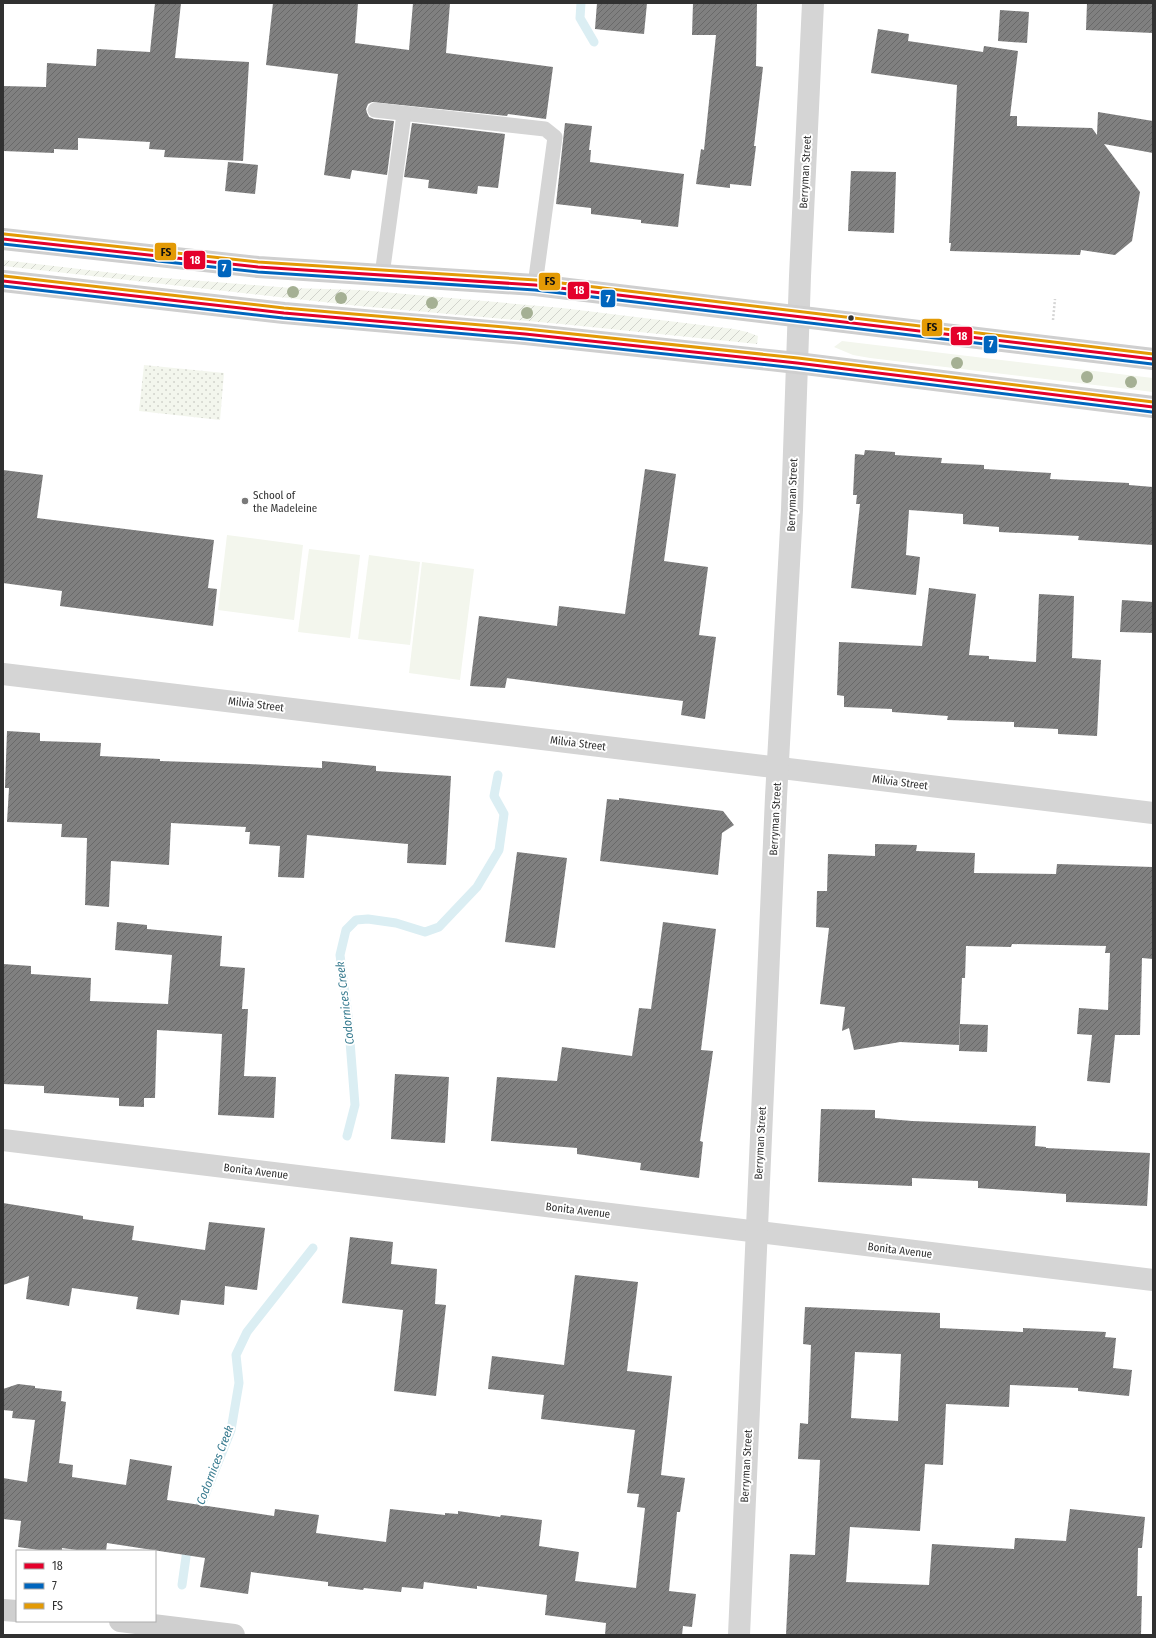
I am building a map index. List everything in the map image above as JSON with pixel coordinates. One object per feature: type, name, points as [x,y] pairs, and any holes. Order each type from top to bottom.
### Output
[{"type":"main road","points":[[3,239],[258,267],[535,285],[1153,359]]},
{"type":"main road","points":[[3,281],[284,313],[525,334],[797,364],[1153,407]]},
{"type":"main road","points":[[3,1610],[16,1611]]},
{"type":"main road","points":[[128,1622],[229,1634]]},
{"type":"street","name":"Berryman Street","points":[[739,1635],[778,768],[792,510],[813,3]]},
{"type":"street","name":"Milvia Street","points":[[3,674],[1153,813]]},
{"type":"street","name":"Bonita Avenue","points":[[3,1140],[1153,1280]]},
{"type":"lane","points":[[375,110],[545,129],[555,137],[535,285]]},
{"type":"lane","points":[[382,275],[404,114]]},
{"type":"shaded area","points":[[3,260],[139,276],[291,288],[360,290],[562,308],[734,329],[758,336],[757,344],[561,324],[359,306],[3,266]]},
{"type":"shaded area","points":[[842,341],[1153,378],[1153,392],[870,358],[853,355],[834,347]]},
{"type":"shaded area","points":[[144,365],[224,373],[220,420],[139,411]]},
{"type":"shaded area","points":[[227,535],[303,545],[294,620],[218,610]]},
{"type":"shaded area","points":[[309,549],[360,555],[350,638],[298,632]]},
{"type":"shaded area","points":[[369,555],[420,562],[410,645],[358,639]]},
{"type":"shaded area","points":[[422,562],[474,569],[460,680],[409,673]]},
{"type":"building","points":[[155,3],[181,3],[175,58],[249,62],[243,161],[164,157],[165,150],[149,149],[150,142],[78,138],[78,150],[54,149],[54,153],[3,151],[3,86],[46,87],[47,63],[96,66],[97,49],[150,52]]},
{"type":"building","points":[[273,3],[358,3],[355,43],[409,50],[413,3],[450,3],[446,53],[553,67],[546,119],[508,114],[507,116],[372,102],[368,104],[366,109],[369,117],[394,121],[387,175],[352,170],[350,179],[324,175],[338,74],[266,65]]},
{"type":"building","points":[[597,3],[647,3],[644,34],[595,29]]},
{"type":"building","points":[[693,3],[757,3],[756,66],[763,67],[751,186],[730,184],[730,188],[696,184],[701,149],[704,150],[716,35],[692,35]]},
{"type":"building","points":[[1087,3],[1153,3],[1153,33],[1086,30]]},
{"type":"building","points":[[1000,10],[1029,12],[1027,43],[998,41]]},
{"type":"building","points":[[878,29],[909,34],[908,41],[983,52],[984,46],[1018,51],[1010,116],[1017,116],[1017,126],[1092,128],[1097,135],[1098,112],[1153,121],[1153,153],[1104,144],[1140,192],[1132,241],[1115,255],[1081,250],[1080,255],[950,251],[951,243],[949,243],[957,85],[871,73]]},
{"type":"building","points":[[412,123],[505,134],[498,188],[478,186],[477,194],[428,188],[429,180],[404,177]]},
{"type":"building","points":[[565,123],[592,126],[589,150],[591,150],[590,162],[684,174],[678,227],[641,223],[641,220],[591,214],[591,208],[556,204]]},
{"type":"building","points":[[228,162],[258,165],[255,194],[225,191]]},
{"type":"building","points":[[851,171],[896,172],[894,233],[848,231]]},
{"type":"building","points":[[865,450],[895,452],[895,455],[942,458],[941,463],[984,465],[984,469],[1051,473],[1050,479],[1129,483],[1129,485],[1153,487],[1153,545],[1078,540],[1079,536],[999,532],[999,527],[963,524],[963,514],[909,510],[906,555],[920,557],[916,595],[851,588],[860,504],[856,504],[857,495],[853,495],[855,454],[864,455]]},
{"type":"building","points":[[645,469],[676,474],[664,561],[708,567],[699,635],[716,637],[705,719],[681,715],[683,701],[507,678],[505,688],[470,686],[479,616],[557,626],[559,606],[625,614]]},
{"type":"building","points":[[3,470],[43,475],[37,518],[214,540],[208,588],[217,589],[213,626],[60,606],[62,591],[3,583]]},
{"type":"building","points":[[929,588],[976,594],[969,655],[989,656],[989,659],[1036,662],[1039,594],[1074,596],[1072,658],[1101,660],[1097,736],[1058,734],[1058,729],[1014,727],[1014,722],[947,720],[948,716],[892,712],[892,709],[844,707],[844,696],[837,695],[839,642],[922,646]]},
{"type":"building","points":[[1122,600],[1153,602],[1153,633],[1120,632]]},
{"type":"building","points":[[7,731],[40,733],[40,741],[101,743],[100,756],[160,759],[160,761],[322,768],[322,761],[376,766],[376,771],[451,776],[446,865],[407,863],[408,844],[307,835],[304,878],[278,877],[280,846],[249,844],[250,832],[245,832],[246,827],[171,823],[169,865],[111,861],[109,907],[85,905],[87,838],[61,837],[62,824],[7,822],[9,788],[5,788]]},
{"type":"building","points":[[619,798],[723,811],[734,825],[722,833],[718,875],[600,861],[607,799],[619,800]]},
{"type":"building","points":[[875,844],[917,845],[916,851],[975,853],[974,873],[1056,874],[1057,864],[1153,867],[1153,959],[1142,958],[1140,1035],[1115,1035],[1110,1083],[1087,1081],[1092,1035],[1077,1034],[1079,1008],[1108,1010],[1110,953],[1105,953],[1106,946],[1012,944],[1011,947],[966,946],[965,978],[962,978],[959,1045],[900,1042],[854,1050],[849,1028],[842,1031],[845,1007],[820,1004],[829,928],[816,927],[817,891],[827,891],[828,854],[875,856]]},
{"type":"building","points":[[517,852],[567,858],[555,948],[505,942]]},
{"type":"building","points":[[117,922],[147,925],[147,929],[222,936],[220,966],[245,968],[242,1009],[248,1009],[244,1076],[276,1077],[274,1118],[218,1115],[222,1034],[157,1030],[155,1098],[144,1098],[144,1107],[119,1106],[119,1098],[44,1093],[44,1086],[3,1084],[3,964],[31,966],[31,974],[91,978],[90,1001],[168,1004],[172,955],[115,950]]},
{"type":"building","points":[[663,922],[716,929],[701,1050],[713,1051],[700,1141],[703,1142],[699,1178],[640,1170],[641,1163],[577,1154],[577,1148],[491,1141],[497,1077],[557,1081],[562,1047],[632,1056],[639,1008],[651,1009]]},
{"type":"building","points":[[960,1024],[988,1025],[987,1052],[959,1051]]},
{"type":"building","points":[[395,1074],[449,1077],[445,1143],[391,1139]]},
{"type":"building","points":[[821,1109],[875,1110],[875,1118],[912,1121],[1036,1126],[1035,1146],[1046,1148],[1150,1153],[1147,1206],[1066,1202],[1066,1194],[978,1188],[978,1181],[912,1178],[912,1186],[818,1182]]},
{"type":"building","points":[[3,1203],[83,1216],[83,1219],[134,1226],[132,1240],[205,1250],[209,1222],[265,1228],[257,1290],[225,1286],[224,1305],[181,1300],[179,1315],[136,1309],[138,1297],[72,1288],[69,1306],[26,1299],[29,1276],[3,1285]]},
{"type":"building","points":[[350,1237],[393,1242],[391,1264],[437,1269],[435,1304],[446,1305],[436,1396],[394,1391],[403,1310],[342,1303]]},
{"type":"building","points":[[575,1275],[638,1282],[627,1371],[672,1376],[661,1475],[685,1478],[680,1512],[677,1512],[669,1591],[696,1594],[692,1627],[683,1626],[682,1635],[605,1635],[606,1623],[545,1615],[547,1595],[477,1586],[477,1589],[424,1582],[423,1589],[402,1587],[401,1592],[364,1588],[363,1590],[328,1586],[328,1582],[251,1572],[248,1594],[200,1587],[205,1558],[107,1543],[106,1550],[77,1550],[62,1548],[62,1550],[39,1550],[18,1547],[21,1521],[3,1519],[3,1478],[27,1482],[35,1420],[12,1418],[13,1411],[3,1410],[3,1389],[18,1384],[35,1386],[35,1388],[62,1391],[61,1401],[66,1402],[59,1463],[73,1465],[72,1477],[126,1485],[130,1459],[172,1466],[167,1500],[274,1516],[275,1509],[319,1515],[316,1533],[386,1542],[390,1509],[445,1515],[445,1513],[458,1514],[458,1511],[500,1517],[501,1515],[542,1520],[539,1546],[579,1552],[575,1581],[636,1588],[645,1508],[637,1507],[639,1494],[627,1493],[635,1430],[541,1419],[544,1395],[488,1389],[492,1356],[564,1365]]},
{"type":"building","points":[[805,1307],[940,1313],[940,1328],[1023,1332],[1023,1328],[1106,1332],[1105,1337],[1116,1338],[1113,1368],[1132,1370],[1129,1396],[1078,1391],[1078,1388],[1010,1385],[1009,1407],[946,1404],[943,1465],[925,1464],[920,1531],[850,1527],[846,1582],[929,1585],[932,1544],[1014,1549],[1015,1538],[1066,1541],[1070,1509],[1145,1517],[1142,1548],[1138,1548],[1137,1596],[1142,1596],[1141,1635],[786,1635],[790,1554],[815,1555],[820,1460],[798,1459],[800,1423],[808,1424],[811,1345],[803,1344]],"holes":[[[855,1352],[901,1354],[898,1421],[851,1418]]]},
{"type":"waterway","name":"Codornices Creek","points":[[581,3],[580,18],[594,42]]},
{"type":"waterway","name":"Codornices Creek","points":[[347,1136],[355,1105],[348,1016],[340,955],[346,930],[356,920],[368,919],[396,923],[425,932],[439,927],[477,887],[499,850],[504,814],[494,796],[498,775]]},
{"type":"waterway","name":"Codornices Creek","points":[[195,1515],[203,1500],[231,1430],[239,1383],[236,1355],[247,1332],[313,1248]]},
{"type":"waterway","name":"Codornices Creek","points":[[182,1585],[187,1543]]},
{"type":"transit line","name":"FS","points":[[4,234],[258,262],[536,280],[1153,354]]},
{"type":"transit line","name":"18","points":[[3,239],[258,267],[535,285],[1153,359]]},
{"type":"transit line","name":"7","points":[[3,244],[258,272],[535,290],[1152,364]]},
{"type":"transit line","name":"FS","points":[[4,276],[284,308],[526,329],[798,358],[1153,402]]},
{"type":"transit line","name":"18","points":[[3,281],[284,313],[525,334],[797,363],[1153,407]]},
{"type":"transit line","name":"7","points":[[3,286],[283,318],[525,339],[796,368],[1152,412]]},
{"type":"place","name":"School of the Madeleine","points":[[245,501]]}]
